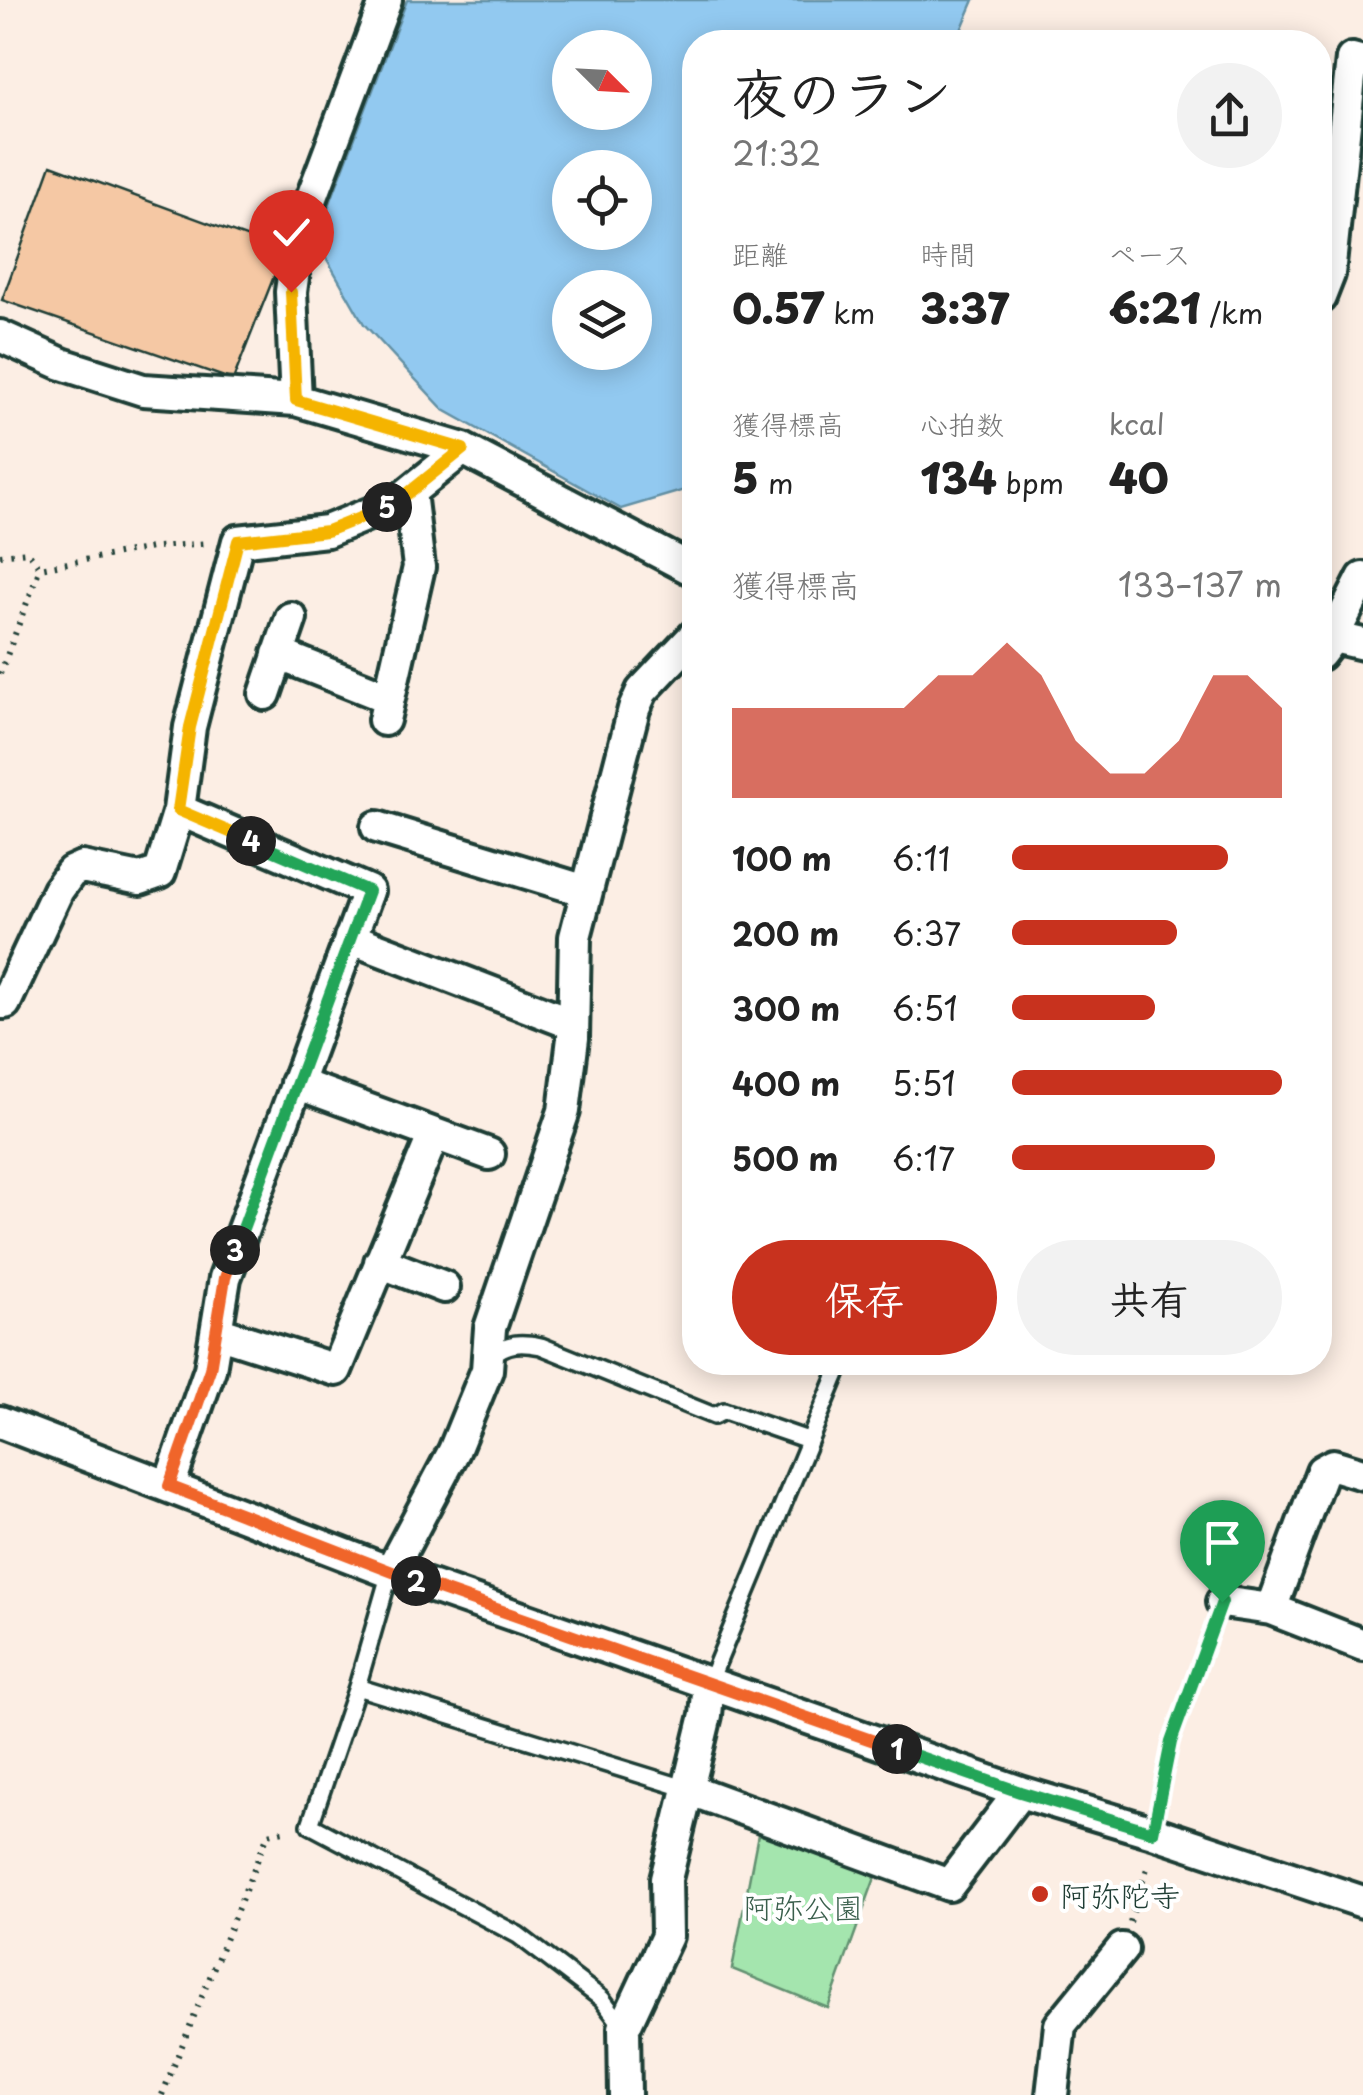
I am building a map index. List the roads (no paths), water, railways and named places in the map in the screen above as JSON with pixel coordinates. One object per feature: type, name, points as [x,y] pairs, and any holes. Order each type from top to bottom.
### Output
[{"type":"street","points":[[296,400],[291,292],[299,232],[386,0]]},
{"type":"street","points":[[1332,253],[1352,59],[1363,62]]},
{"type":"street","points":[[0,336],[62,364],[144,390],[296,400],[463,449],[682,564]]},
{"type":"street","points":[[0,1003],[5,1004],[70,872],[82,866],[140,879],[160,872],[178,810],[190,727],[238,541],[327,531],[396,503],[463,449]]},
{"type":"street","points":[[278,654],[387,709],[420,567],[410,492]]},
{"type":"street","points":[[1332,628],[1363,578]]},
{"type":"street","points":[[264,694],[291,618]]},
{"type":"street","points":[[1332,642],[1363,644]]},
{"type":"street","points":[[390,1572],[454,1451],[487,1370],[490,1328],[564,1111],[573,1024],[574,936],[634,710],[642,691],[682,649]]},
{"type":"street","points":[[169,1486],[210,1369],[225,1278],[368,891],[178,810]]},
{"type":"street","points":[[377,826],[586,890]]},
{"type":"street","points":[[350,938],[573,1024]]},
{"type":"street","points":[[296,1082],[489,1154]]},
{"type":"street","points":[[217,1332],[336,1370],[434,1134]]},
{"type":"street","points":[[380,1262],[444,1286]]},
{"type":"street","points":[[0,1422],[390,1572],[1020,1792],[1363,1902]]},
{"type":"street","points":[[1271,1609],[1322,1471],[1333,1465],[1363,1474]]},
{"type":"street","points":[[1222,1602],[1271,1609],[1363,1644]]},
{"type":"street","points":[[625,2095],[624,2028],[667,1936],[666,1879],[706,1714],[709,1683]]},
{"type":"street","points":[[688,1788],[950,1885],[1020,1792]]},
{"type":"street","points":[[1052,2095],[1060,2025],[1122,1949]]},
{"type":"lane","points":[[488,1359],[502,1346],[521,1342],[541,1346],[714,1416],[724,1411],[808,1440]]},
{"type":"lane","points":[[709,1683],[836,1375]]},
{"type":"lane","points":[[390,1572],[358,1687],[310,1825],[518,1935],[602,1999],[624,2028]]},
{"type":"lane","points":[[358,1687],[688,1788]]},
{"type":"water","points":[[407,0],[974,0],[961,30],[682,30],[682,491],[621,509],[444,410],[364,324],[316,240]]},
{"type":"place","name":"阿弥陀寺","points":[[1040,1894]]},
{"type":"park label","name":"阿弥公園","points":[[803,1906]]}]
